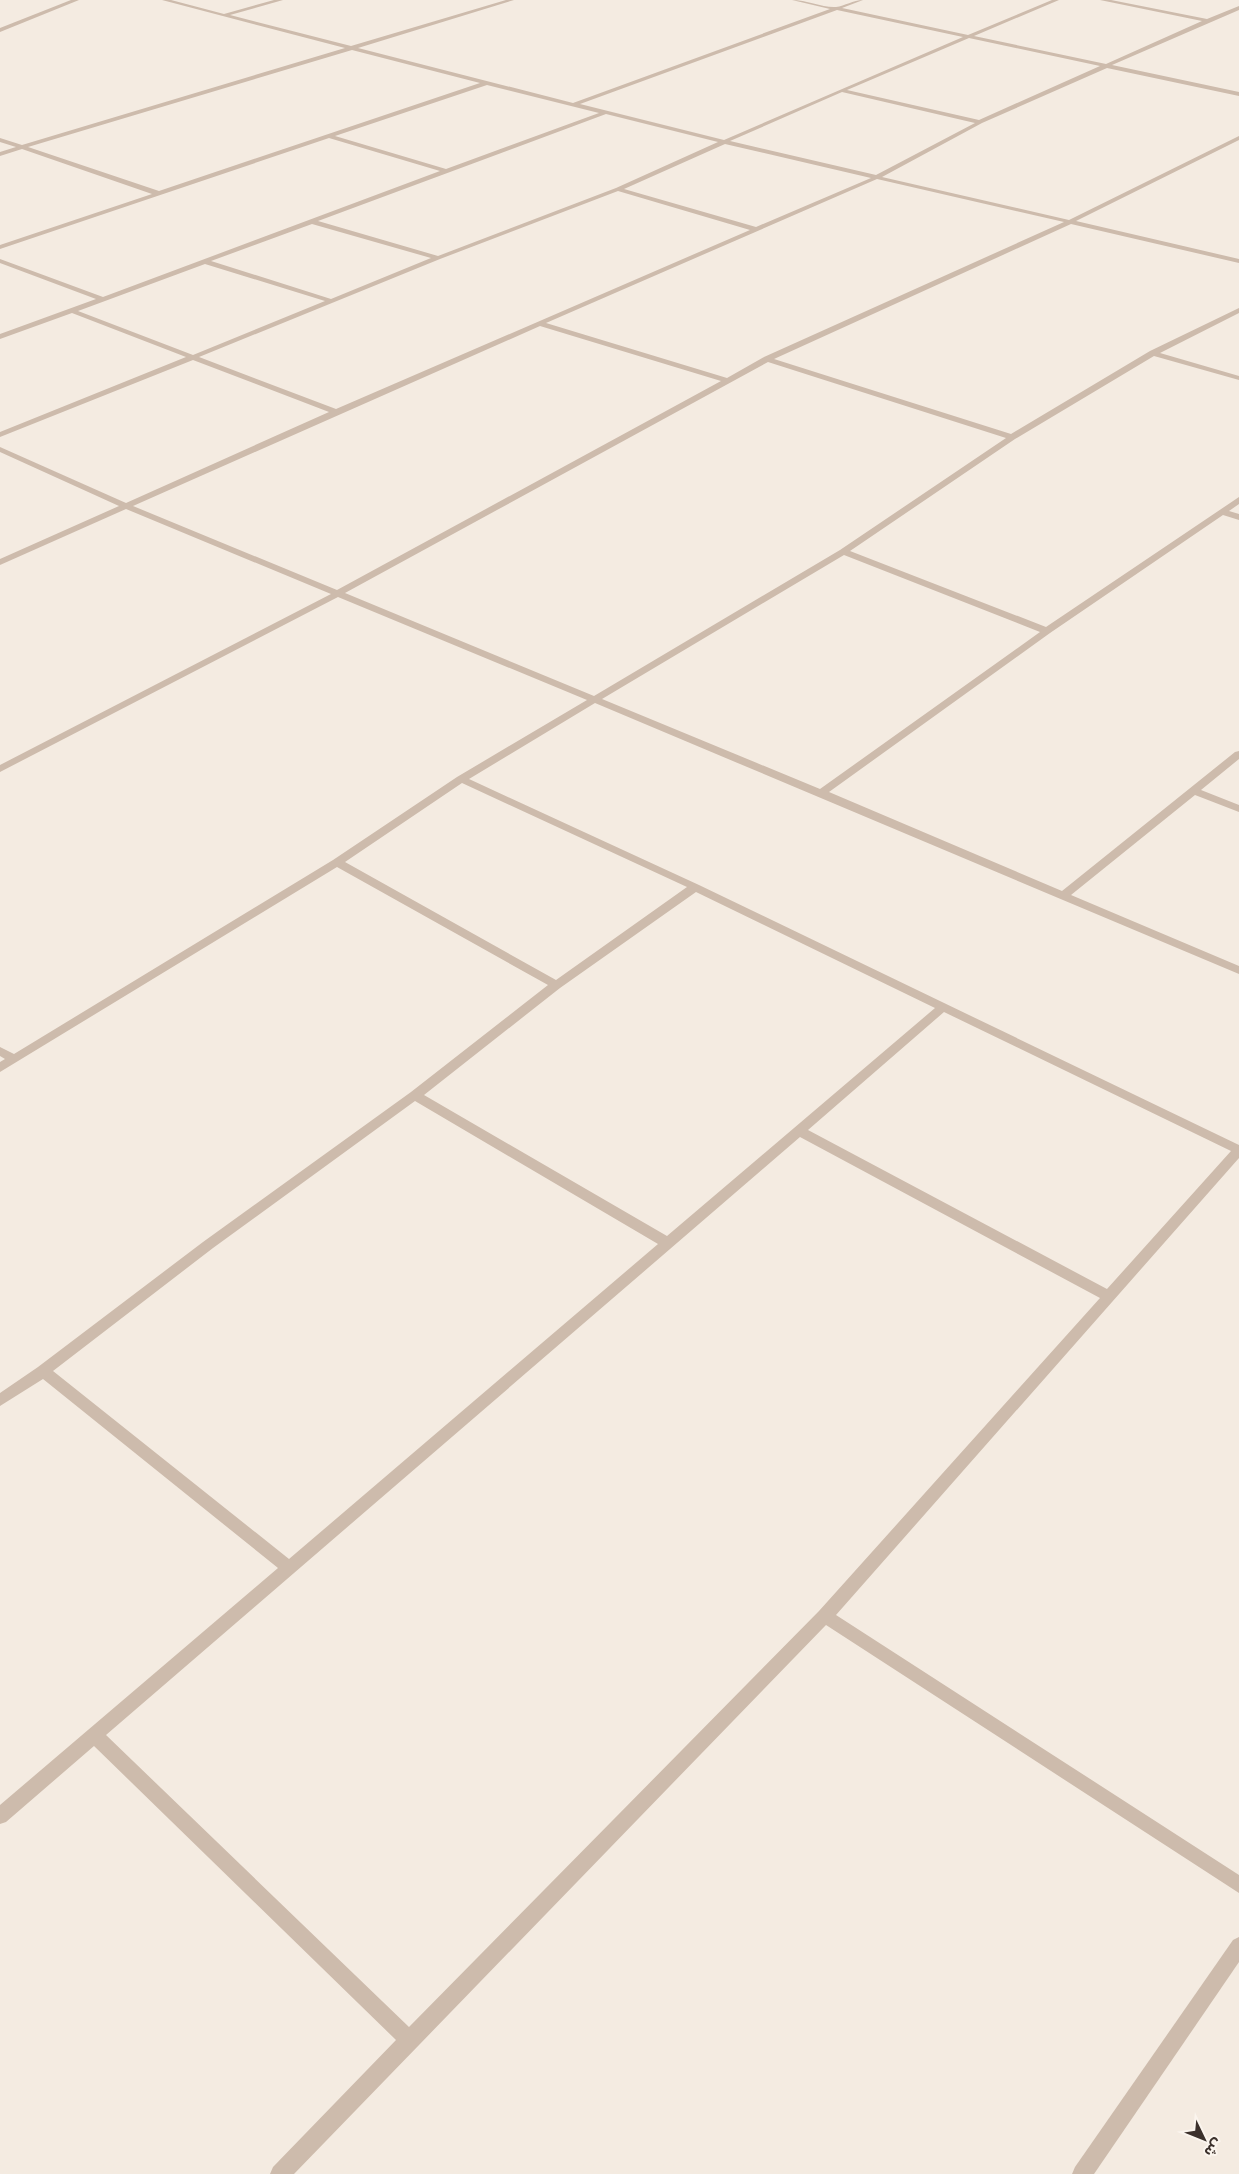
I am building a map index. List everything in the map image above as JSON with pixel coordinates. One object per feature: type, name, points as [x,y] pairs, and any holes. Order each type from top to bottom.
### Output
[{"type":"street","points":[[0,30],[76,0]]},
{"type":"street","points":[[165,0],[725,142],[1239,262]]},
{"type":"street","points":[[222,16],[280,0]]},
{"type":"street","points":[[0,154],[511,0]]},
{"type":"street","points":[[795,0],[1239,94]]},
{"type":"street","points":[[575,104],[860,0]]},
{"type":"street","points":[[0,435],[438,258],[618,189],[841,90],[1056,0]]},
{"type":"street","points":[[1104,0],[1207,21]]},
{"type":"street","points":[[0,562],[336,412],[874,178],[980,122],[1239,8]]},
{"type":"street","points":[[0,247],[487,83]]},
{"type":"street","points":[[841,90],[980,122]]},
{"type":"street","points":[[0,337],[314,222],[444,170],[606,112]]},
{"type":"street","points":[[328,136],[444,170]]},
{"type":"street","points":[[0,769],[337,594],[766,359],[1068,223],[1239,138]]},
{"type":"street","points":[[0,140],[160,194]]},
{"type":"street","points":[[618,189],[755,229]]},
{"type":"street","points":[[314,222],[438,258]]},
{"type":"street","points":[[0,261],[102,299]]},
{"type":"street","points":[[206,262],[332,301]]},
{"type":"street","points":[[0,1068],[337,862],[461,779],[843,552],[1012,437],[1153,353],[1235,315],[1239,310]]},
{"type":"street","points":[[72,311],[336,412]]},
{"type":"street","points":[[541,324],[726,380]]},
{"type":"street","points":[[1153,353],[1239,378]]},
{"type":"street","points":[[766,359],[1012,437]]},
{"type":"street","points":[[0,449],[126,506],[596,699],[1239,970]]},
{"type":"street","points":[[821,793],[1047,631],[1239,500]]},
{"type":"street","points":[[1223,512],[1239,517]]},
{"type":"street","points":[[843,552],[1047,631]]},
{"type":"street","points":[[1064,895],[1239,754]]},
{"type":"street","points":[[280,2174],[825,1616],[1239,1150],[695,887],[461,779]]},
{"type":"street","points":[[1194,791],[1239,809]]},
{"type":"street","points":[[337,862],[556,984]]},
{"type":"street","points":[[0,1400],[43,1371],[208,1245],[415,1095],[556,984],[695,887]]},
{"type":"street","points":[[0,1816],[944,1006]]},
{"type":"street","points":[[0,1051],[14,1060]]},
{"type":"street","points":[[415,1095],[668,1243]]},
{"type":"street","points":[[799,1131],[1110,1297]]},
{"type":"street","points":[[43,1371],[289,1568]]},
{"type":"street","points":[[825,1616],[1239,1885]]},
{"type":"street","points":[[94,1735],[409,2040]]},
{"type":"street","points":[[1082,2174],[1239,1946]]}]
